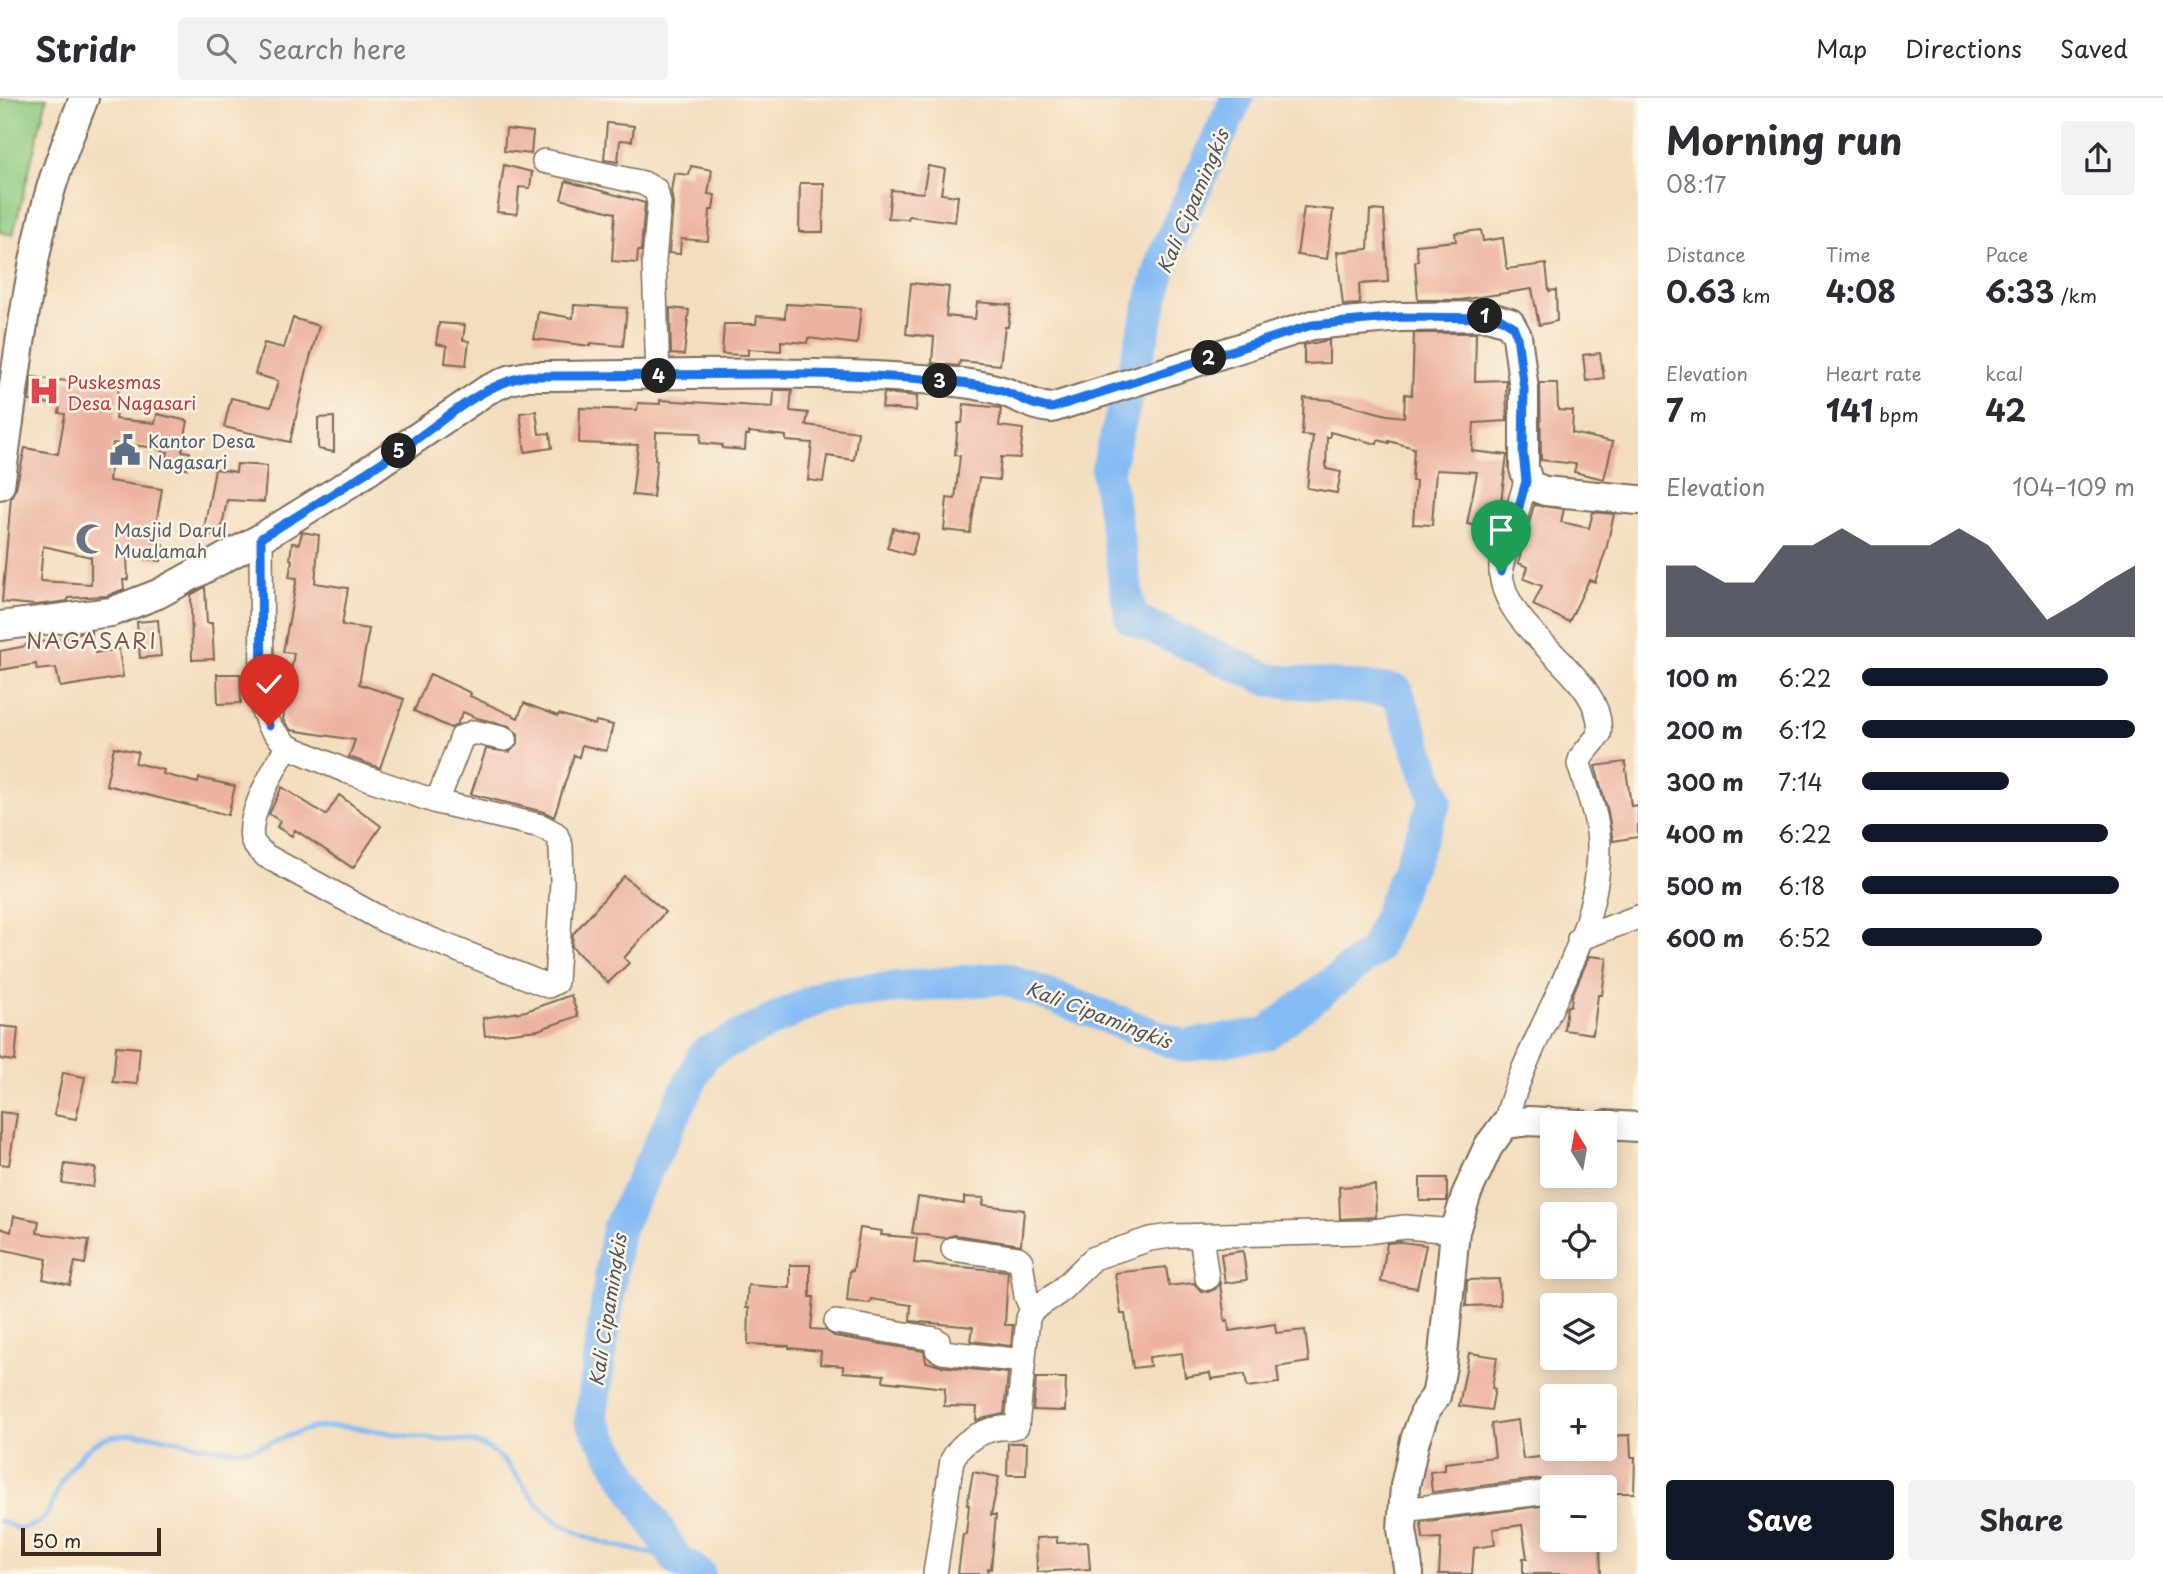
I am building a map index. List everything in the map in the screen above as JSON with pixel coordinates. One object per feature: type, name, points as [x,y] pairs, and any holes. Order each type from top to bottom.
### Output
[{"type":"street","points":[[0,485],[17,353],[48,200],[84,98]]},
{"type":"street","points":[[544,161],[643,183],[656,190],[659,203],[654,261],[657,376]]},
{"type":"street","points":[[0,626],[126,608],[158,594],[261,538],[412,443],[477,397],[509,380],[528,376],[814,374],[944,381],[995,388],[1044,408],[1062,406],[1296,329],[1330,322],[1401,317],[1488,316],[1506,320],[1513,326],[1517,336],[1524,389],[1523,453],[1526,481],[1501,567],[1504,586],[1514,609],[1594,701],[1600,724],[1599,735],[1580,762],[1597,824],[1599,845],[1595,885],[1565,979],[1520,1076],[1505,1124],[1488,1147],[1467,1193],[1455,1231],[1442,1366],[1436,1395],[1426,1409],[1415,1440],[1405,1486],[1402,1529],[1409,1574]]},
{"type":"street","points":[[1526,481],[1545,491],[1638,500]]},
{"type":"street","points":[[261,538],[262,708],[269,726],[287,746],[387,786],[437,802],[553,831],[561,846],[562,883],[558,975],[554,985],[548,986],[384,920],[266,856],[253,841],[252,824],[264,791],[287,746]]},
{"type":"street","points":[[437,802],[460,739],[465,734],[474,732],[505,739]]},
{"type":"street","points":[[1579,939],[1638,917]]},
{"type":"street","points":[[1505,1124],[1540,1122]]},
{"type":"street","points":[[1617,1126],[1638,1127]]},
{"type":"street","points":[[935,1574],[953,1460],[962,1446],[977,1436],[1017,1426],[1026,1327],[1032,1310],[1058,1293],[1094,1258],[1150,1239],[1366,1232],[1405,1227],[1455,1231]]},
{"type":"street","points":[[1201,1236],[1207,1278]]},
{"type":"street","points":[[953,1249],[1018,1258],[1021,1261],[1026,1296],[1032,1310]]},
{"type":"street","points":[[836,1322],[934,1339],[937,1341],[937,1349],[942,1353],[1024,1361]]},
{"type":"street","points":[[1403,1510],[1540,1493]]},
{"type":"green space","points":[[0,98],[47,98],[13,235],[0,232]]},
{"type":"building","points":[[607,123],[634,126],[632,141],[620,140],[618,162],[604,160]]},
{"type":"building","points":[[506,129],[533,132],[531,154],[504,151]]},
{"type":"building","points":[[504,165],[532,172],[530,188],[519,187],[517,214],[497,212]]},
{"type":"building","points":[[691,166],[712,170],[708,194],[715,195],[713,210],[710,210],[708,241],[681,239],[680,254],[669,253],[674,173],[689,175]]},
{"type":"building","points":[[928,166],[945,169],[941,194],[958,196],[955,222],[909,216],[908,219],[888,218],[891,190],[923,193]]},
{"type":"building","points":[[566,181],[645,203],[641,251],[638,251],[637,263],[612,261],[615,213],[561,199]]},
{"type":"building","points":[[800,183],[824,183],[823,232],[799,232]]},
{"type":"building","points":[[1304,207],[1333,210],[1327,259],[1297,255]]},
{"type":"building","points":[[1370,210],[1384,211],[1388,282],[1359,284],[1360,304],[1343,305],[1337,252],[1368,249]]},
{"type":"building","points":[[1481,230],[1483,241],[1503,238],[1507,269],[1546,264],[1549,291],[1556,290],[1557,321],[1539,325],[1532,289],[1460,300],[1418,300],[1416,245],[1456,241],[1455,233]]},
{"type":"building","points":[[911,283],[949,287],[946,316],[975,319],[977,302],[1011,305],[1000,365],[960,361],[959,366],[932,363],[934,337],[906,334]]},
{"type":"building","points":[[786,304],[861,308],[857,344],[808,338],[807,343],[781,341],[781,351],[748,349],[748,355],[722,354],[724,324],[756,324],[757,316],[785,318]]},
{"type":"building","points":[[574,305],[627,308],[623,346],[591,343],[591,346],[534,339],[538,312],[573,318]]},
{"type":"building","points":[[670,308],[689,310],[684,355],[671,354]]},
{"type":"building","points":[[293,318],[319,326],[290,442],[224,427],[231,398],[271,407],[278,381],[255,374],[264,343],[284,348]]},
{"type":"building","points":[[439,323],[465,325],[463,340],[469,341],[466,365],[445,363],[447,346],[436,344]]},
{"type":"building","points":[[1414,333],[1476,333],[1475,381],[1506,380],[1507,421],[1474,423],[1472,451],[1507,455],[1500,510],[1502,512],[1497,529],[1467,524],[1477,472],[1436,470],[1432,525],[1413,524],[1416,481],[1412,481],[1414,448],[1389,441],[1378,440],[1377,444],[1330,432],[1330,437],[1327,437],[1326,469],[1341,472],[1337,493],[1307,488],[1313,436],[1302,435],[1304,398],[1330,400],[1404,417],[1405,394],[1412,395]]},
{"type":"building","points":[[1329,340],[1329,363],[1304,364],[1304,345]]},
{"type":"building","points":[[1600,353],[1604,378],[1586,381],[1583,355]]},
{"type":"building","points":[[32,377],[119,387],[115,419],[155,423],[157,414],[188,421],[182,451],[190,452],[187,469],[165,464],[168,452],[158,448],[113,443],[109,481],[162,489],[153,542],[164,544],[161,561],[127,556],[128,580],[123,580],[124,589],[107,596],[68,598],[68,601],[36,605],[2,602],[11,497],[16,488],[25,448],[58,454],[65,414],[59,413],[60,405],[29,401]],"holes":[[[43,546],[91,557],[91,584],[40,581]]]},
{"type":"building","points":[[1540,383],[1557,383],[1558,410],[1573,411],[1572,433],[1613,442],[1604,479],[1574,472],[1576,464],[1541,460]]},
{"type":"building","points":[[774,390],[792,390],[790,411],[808,413],[806,425],[858,432],[854,460],[827,456],[823,482],[808,480],[812,443],[786,441],[786,436],[749,432],[749,435],[746,435],[745,450],[700,443],[701,433],[656,432],[657,460],[653,497],[632,495],[638,445],[579,443],[580,408],[637,410],[638,403],[660,404],[660,400],[773,407]]},
{"type":"building","points":[[884,393],[917,396],[916,411],[882,408]]},
{"type":"building","points":[[964,404],[1001,408],[999,426],[1023,429],[1020,458],[1001,457],[999,480],[979,478],[970,533],[944,530],[947,498],[955,499],[960,456],[955,455],[958,423],[962,423]]},
{"type":"building","points":[[536,411],[539,434],[550,433],[552,448],[525,452],[520,413]]},
{"type":"building","points":[[334,417],[334,452],[318,449],[318,418]]},
{"type":"building","points":[[237,464],[267,466],[264,502],[227,500],[220,537],[203,534],[215,469],[236,472]]},
{"type":"building","points":[[1534,505],[1564,509],[1561,522],[1589,528],[1593,512],[1614,514],[1595,582],[1589,580],[1569,622],[1533,605],[1542,586],[1524,579],[1528,567],[1518,563]]},
{"type":"building","points":[[893,528],[918,534],[912,555],[887,548]]},
{"type":"building","points":[[302,532],[319,535],[315,583],[348,588],[342,625],[369,629],[359,684],[404,699],[380,768],[349,757],[355,740],[291,730],[283,720],[294,653],[283,652],[297,578],[289,577],[290,559],[292,543],[299,544]]},
{"type":"building","points":[[205,587],[207,623],[212,623],[214,659],[192,660],[191,595]]},
{"type":"building","points":[[158,620],[161,656],[140,658],[137,622]]},
{"type":"building","points":[[91,631],[95,653],[119,649],[123,677],[60,687],[56,668],[37,670],[36,664],[0,670],[0,651],[74,637],[73,634]]},
{"type":"building","points":[[217,674],[240,674],[241,703],[218,704]]},
{"type":"building","points":[[430,674],[518,718],[524,703],[558,716],[559,714],[595,725],[596,721],[613,725],[606,751],[582,745],[579,757],[574,755],[554,817],[544,812],[471,794],[486,749],[510,752],[518,743],[518,734],[509,726],[463,712],[457,724],[451,728],[414,711]]},
{"type":"building","points":[[114,747],[138,752],[135,763],[164,770],[163,774],[198,783],[199,778],[235,786],[228,815],[106,785]]},
{"type":"building","points":[[1625,762],[1631,806],[1638,805],[1638,837],[1613,841],[1595,766]]},
{"type":"building","points":[[282,787],[326,815],[339,795],[381,826],[353,868],[295,830],[292,836],[277,827],[280,821],[269,814]]},
{"type":"building","points":[[624,876],[665,912],[624,958],[629,963],[608,983],[572,947],[573,934]]},
{"type":"building","points":[[1589,956],[1607,958],[1602,995],[1598,995],[1593,1034],[1564,1030],[1567,1007],[1571,1005],[1572,996]]},
{"type":"building","points":[[571,995],[578,1016],[538,1030],[485,1036],[483,1018],[526,1011]]},
{"type":"building","points":[[0,1026],[18,1028],[15,1061],[0,1059]]},
{"type":"building","points":[[116,1046],[140,1048],[137,1084],[113,1082]]},
{"type":"building","points":[[63,1073],[85,1077],[76,1119],[54,1115]]},
{"type":"building","points":[[0,1112],[17,1114],[9,1165],[0,1164]]},
{"type":"building","points":[[65,1164],[96,1168],[93,1187],[62,1183]]},
{"type":"building","points":[[1420,1178],[1447,1178],[1447,1201],[1420,1201]]},
{"type":"building","points":[[1375,1185],[1376,1217],[1340,1219],[1339,1187]]},
{"type":"building","points":[[918,1197],[964,1204],[964,1197],[984,1198],[983,1205],[1024,1210],[1021,1245],[955,1235],[944,1238],[912,1233]]},
{"type":"building","points":[[14,1216],[39,1221],[37,1233],[89,1240],[85,1264],[75,1262],[70,1285],[43,1279],[47,1259],[0,1249],[0,1228],[11,1232]]},
{"type":"building","points":[[860,1228],[882,1231],[881,1235],[917,1238],[914,1263],[1008,1271],[1005,1325],[1013,1325],[1011,1346],[971,1341],[973,1327],[910,1321],[911,1305],[871,1299],[870,1303],[847,1301],[850,1270],[853,1271]]},
{"type":"building","points":[[1387,1243],[1426,1245],[1417,1288],[1381,1282]]},
{"type":"building","points":[[1243,1251],[1247,1280],[1225,1283],[1221,1254]]},
{"type":"building","points":[[790,1265],[810,1265],[810,1297],[814,1297],[811,1329],[825,1330],[834,1336],[924,1351],[926,1362],[940,1366],[1008,1373],[1004,1414],[976,1420],[977,1407],[944,1406],[945,1388],[883,1381],[884,1375],[843,1372],[843,1366],[820,1364],[821,1351],[748,1344],[748,1285],[790,1288]]},
{"type":"building","points":[[1166,1267],[1169,1286],[1194,1283],[1201,1291],[1208,1292],[1220,1283],[1229,1331],[1275,1324],[1276,1333],[1305,1330],[1309,1362],[1277,1367],[1279,1383],[1247,1387],[1245,1374],[1211,1379],[1210,1373],[1185,1377],[1182,1353],[1149,1357],[1150,1366],[1133,1368],[1125,1314],[1121,1314],[1115,1273]]},
{"type":"building","points":[[1499,1279],[1500,1305],[1466,1306],[1467,1280]]},
{"type":"building","points":[[1469,1353],[1497,1357],[1491,1410],[1459,1406]]},
{"type":"building","points":[[1036,1378],[1066,1378],[1065,1411],[1033,1410]]},
{"type":"building","points":[[1518,1420],[1523,1459],[1540,1457],[1540,1461],[1617,1461],[1617,1436],[1630,1435],[1631,1457],[1635,1457],[1634,1493],[1617,1493],[1617,1475],[1540,1475],[1540,1479],[1432,1492],[1430,1472],[1445,1470],[1445,1463],[1495,1457],[1491,1424]]},
{"type":"building","points":[[1008,1443],[1027,1443],[1026,1475],[1007,1475]]},
{"type":"building","points":[[973,1472],[999,1477],[991,1515],[996,1515],[991,1569],[988,1568],[987,1574],[958,1574],[963,1534],[966,1534],[967,1505]]},
{"type":"building","points":[[1540,1506],[1540,1552],[1600,1552],[1601,1574],[1523,1574],[1523,1558],[1527,1558],[1522,1525],[1493,1529],[1495,1545],[1474,1548],[1472,1574],[1439,1574],[1441,1538],[1423,1539],[1421,1522]]},
{"type":"building","points":[[1057,1537],[1057,1543],[1088,1542],[1090,1569],[1037,1572],[1036,1538]]},
{"type":"waterway","name":"Kali Cipamingkis","points":[[699,1574],[676,1559],[591,1420],[617,1231],[704,1054],[827,994],[1003,978],[1183,1046],[1266,1034],[1375,950],[1436,800],[1397,691],[1269,680],[1131,618],[1107,471],[1164,255],[1237,98]]},
{"type":"waterway","points":[[0,1521],[19,1529],[40,1521],[48,1513],[61,1483],[77,1459],[91,1446],[107,1438],[123,1435],[155,1436],[217,1448],[244,1450],[314,1428],[342,1427],[478,1444],[500,1457],[541,1508],[565,1526],[595,1540],[676,1559]]},
{"type":"place","name":"Puskesmas Desa Nagasari","points":[[44,391]]},
{"type":"place","name":"Kantor Desa Nagasari","points":[[125,450]]},
{"type":"place","name":"Masjid Darul Mualamah","points":[[91,539]]},
{"type":"district","name":"NAGASARI","points":[[92,640]]},
{"type":"route","points":[[269,726],[262,708],[261,538],[412,443],[487,390],[509,380],[528,376],[875,376],[995,388],[1037,406],[1052,408],[1312,325],[1401,317],[1500,318],[1513,326],[1517,336],[1524,389],[1523,453],[1526,481],[1501,572]]}]
